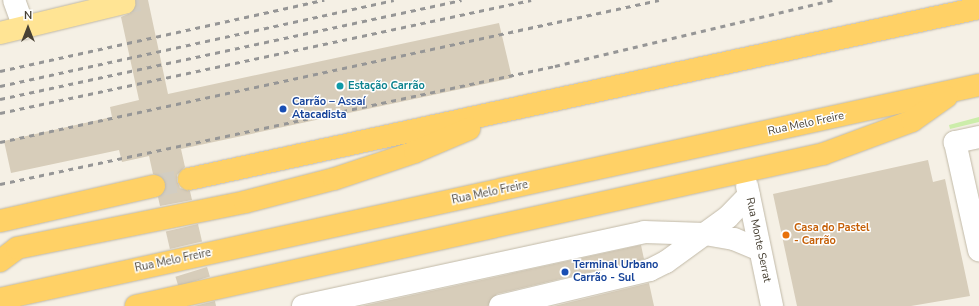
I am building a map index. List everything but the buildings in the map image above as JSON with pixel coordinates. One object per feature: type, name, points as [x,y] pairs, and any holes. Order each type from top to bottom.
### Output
[{"type":"highway","points":[[189,179],[979,8]]},
{"type":"highway","name":"Rua Melo Freire","points":[[0,299],[949,93],[979,85]]},
{"type":"highway","points":[[136,306],[747,184],[869,139],[912,121],[949,93]]},
{"type":"highway","points":[[0,261],[17,248],[245,202],[334,179],[415,152],[513,110]]},
{"type":"highway","points":[[0,221],[154,186]]},
{"type":"main road","points":[[0,34],[124,3]]},
{"type":"street","points":[[14,0],[24,28]]},
{"type":"street","points":[[979,137],[955,142],[979,250]]},
{"type":"street","points":[[500,306],[650,270],[705,234],[747,184]]},
{"type":"street","name":"Rua Monte Serrat","points":[[747,184],[772,306]]},
{"type":"street","points":[[303,306],[644,232],[705,234],[734,239],[760,250]]},
{"type":"green space","points":[[979,117],[979,122],[950,129],[949,125]]},
{"type":"tunnel","points":[[124,3],[139,0]]},
{"type":"tunnel","points":[[154,186],[189,179]]},
{"type":"railway","points":[[0,71],[324,0]]},
{"type":"railway","points":[[0,86],[394,0]]},
{"type":"railway","points":[[0,99],[461,0]]},
{"type":"railway","points":[[0,113],[531,0]]},
{"type":"railway","points":[[0,142],[659,0]]},
{"type":"railway","points":[[0,184],[555,66],[833,0]]},
{"type":"place","name":"Estação Carrão","points":[[340,86]]},
{"type":"place","name":"Carrão – Assaí Atacadista","points":[[283,109]]},
{"type":"place","name":"Casa do Pastel - Carrão","points":[[786,235]]},
{"type":"place","name":"Terminal Urbano Carrão - Sul","points":[[565,272]]}]
